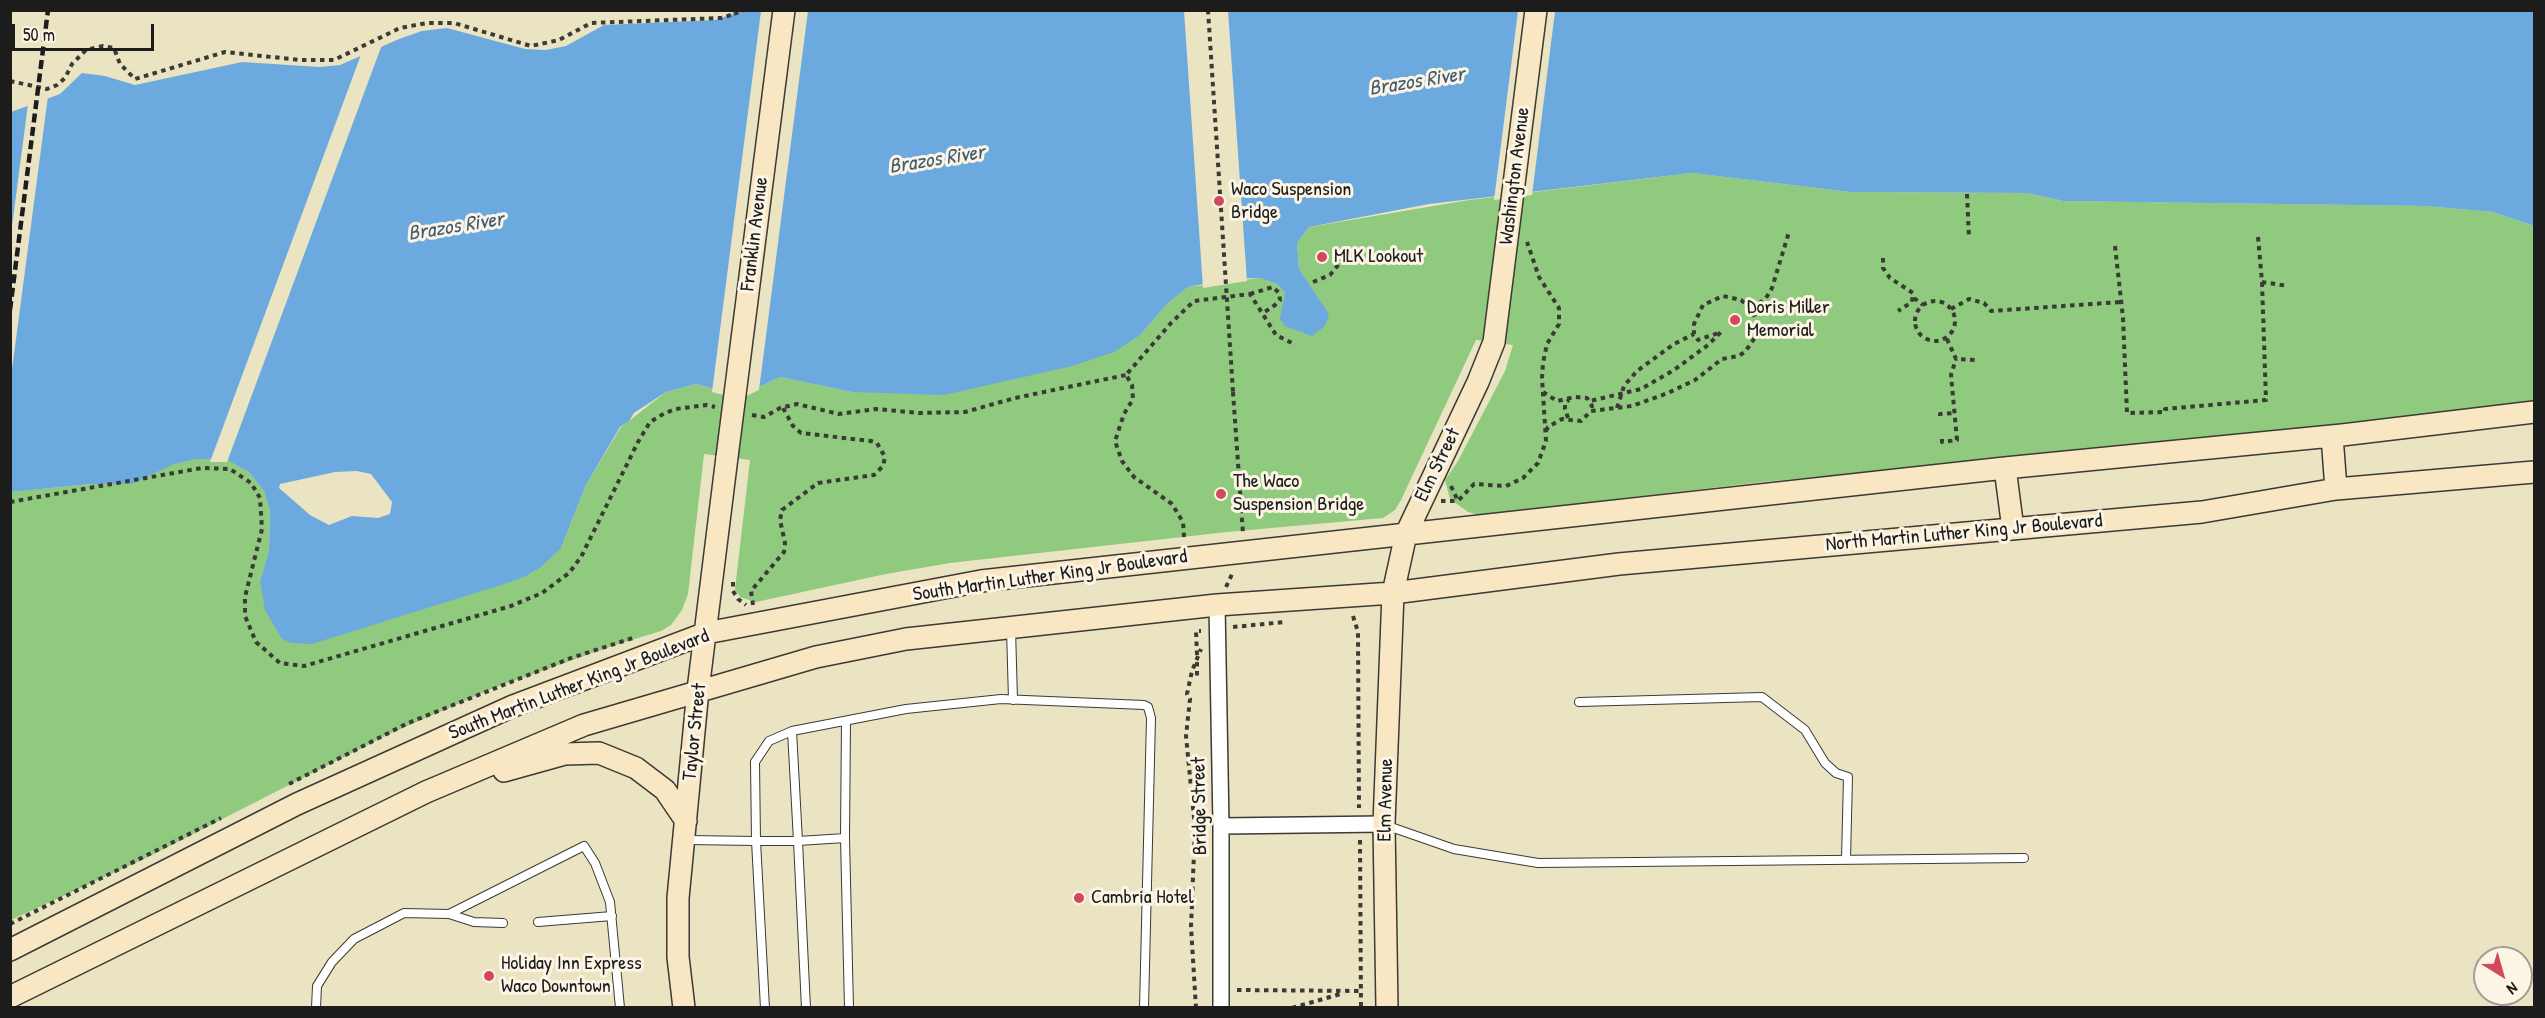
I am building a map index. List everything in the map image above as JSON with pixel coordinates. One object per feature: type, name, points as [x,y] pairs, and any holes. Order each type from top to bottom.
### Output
[{"type":"main road","name":"Franklin Avenue","points":[[727,457],[784,10]]},
{"type":"main road","name":"Washington Avenue","points":[[1494,342],[1536,10]]},
{"type":"main road","name":"Elm Street","points":[[1393,593],[1406,534],[1478,382],[1494,342]]},
{"type":"main road","points":[[1406,534],[2005,468],[2332,436],[2535,412]]},
{"type":"main road","points":[[2332,436],[2336,489]]},
{"type":"main road","name":"Taylor Street","points":[[684,1008],[678,957],[678,898],[698,690],[727,457]]},
{"type":"main road","points":[[2005,468],[2013,529]]},
{"type":"main road","name":"North Martin Luther King Jr Boulevard","points":[[1393,593],[1619,564],[2202,512],[2336,489],[2535,472]]},
{"type":"main road","name":"South Martin Luther King Jr Boulevard","points":[[10,950],[297,804],[513,706],[706,633],[981,581],[1244,539],[1406,534]]},
{"type":"main road","name":"South Martin Luther King Jr Boulevard","points":[[10,997],[426,792],[584,725],[698,690],[827,655],[906,639],[1217,604],[1393,593]]},
{"type":"main road","name":"Elm Avenue","points":[[1387,999],[1384,824],[1393,593]]},
{"type":"main road","points":[[426,792],[565,754],[599,753],[636,768],[664,790],[685,830]]},
{"type":"street","name":"Bridge Street","points":[[1217,604],[1221,826],[1221,1008]]},
{"type":"street","points":[[1221,826],[1384,824]]},
{"type":"lane","points":[[1011,628],[1013,700]]},
{"type":"lane","points":[[1579,702],[1762,697],[1805,730],[1824,763],[1848,777],[1846,860]]},
{"type":"lane","points":[[765,1008],[756,842],[755,762],[769,741],[792,731],[906,709],[1013,700],[1148,707],[1151,718],[1144,1008]]},
{"type":"lane","points":[[846,721],[845,838],[849,1008]]},
{"type":"lane","points":[[792,731],[806,1008]]},
{"type":"lane","points":[[1384,824],[1454,849],[1538,863],[2024,858]]},
{"type":"lane","points":[[685,830],[756,842],[845,838]]},
{"type":"lane","points":[[449,914],[585,846],[604,884],[612,916],[620,1008]]},
{"type":"lane","points":[[316,1008],[317,986],[332,962],[354,939],[404,913],[449,914],[474,922],[503,923]]},
{"type":"lane","points":[[538,921],[612,916]]},
{"type":"path","points":[[10,81],[47,89],[57,85],[65,78],[72,64],[86,50],[103,46],[114,48],[120,64],[135,79],[225,52],[300,60],[334,60],[400,28],[427,23],[454,23],[531,46],[559,40],[591,22],[721,18],[744,10]]},
{"type":"path","points":[[1208,10],[1244,539]]},
{"type":"path","points":[[1966,194],[1969,237]]},
{"type":"path","points":[[1752,309],[1766,298],[1772,288],[1789,232]]},
{"type":"path","points":[[1450,484],[1452,493],[1458,501],[1474,484],[1506,486],[1523,478],[1538,463],[1546,441],[1543,391],[1547,344],[1559,324],[1559,308],[1539,277],[1527,242],[1527,235]]},
{"type":"path","points":[[2115,246],[2121,302],[2127,413],[2165,412],[2165,409],[2266,400],[2258,237]]},
{"type":"path","points":[[1313,282],[1330,275],[1339,264],[1338,254],[1335,255]]},
{"type":"path","points":[[1883,258],[1883,268],[1890,278],[1911,290],[1914,298],[1923,305]]},
{"type":"path","points":[[2262,282],[2288,286]]},
{"type":"path","points":[[741,412],[764,417],[797,404],[840,414],[876,409],[919,413],[965,412],[1015,398],[1126,375],[1171,323],[1194,301],[1250,294],[1273,287],[1279,293],[1280,300],[1263,314]]},
{"type":"path","points":[[1250,294],[1276,334],[1292,343]]},
{"type":"path","points":[[1545,432],[1556,421],[1568,418],[1581,421],[1591,411],[1632,406],[1668,393],[1695,380],[1722,359],[1731,359],[1745,352],[1756,336],[1757,322],[1752,309],[1733,297],[1723,296],[1702,305],[1696,314],[1694,334],[1704,349]]},
{"type":"path","points":[[1898,311],[1909,305],[1914,298]]},
{"type":"path","points":[[1951,309],[1969,299],[1984,303],[1991,311],[2121,302]]},
{"type":"path","points":[[1932,301],[1944,302],[1951,309],[1955,318],[1955,328],[1947,339],[1934,342],[1918,332],[1914,325],[1917,313],[1923,305],[1932,301]]},
{"type":"path","points":[[1543,391],[1557,401],[1581,397],[1590,401],[1620,396],[1658,380],[1704,349],[1721,332],[1698,340]]},
{"type":"path","points":[[1617,408],[1624,386],[1637,371],[1674,344],[1694,334]]},
{"type":"path","points":[[1942,439],[1942,442],[1957,440],[1951,375],[1956,359],[1947,339]]},
{"type":"path","points":[[1956,359],[1975,360]]},
{"type":"path","points":[[1126,375],[1132,385],[1133,399],[1124,414],[1115,441],[1122,461],[1134,477],[1151,491],[1173,504],[1183,522],[1184,537]]},
{"type":"path","points":[[1568,418],[1565,403],[1570,399]]},
{"type":"path","points":[[1590,401],[1591,411]]},
{"type":"path","points":[[10,502],[202,468],[230,469],[251,483],[260,498],[262,529],[245,597],[244,616],[256,642],[280,663],[304,666],[511,606],[542,593],[569,573],[581,557],[638,442],[651,422],[665,413],[676,410],[706,405],[718,407]]},
{"type":"path","points":[[732,579],[733,591],[738,599],[745,605],[755,605],[751,591],[784,552],[785,543],[780,520],[782,510],[818,483],[874,475],[883,466],[885,457],[877,443],[801,433],[793,426],[783,408]]},
{"type":"path","points":[[1940,416],[1940,414],[1954,412]]},
{"type":"path","points":[[1172,538],[1196,537]]},
{"type":"path","points":[[1346,613],[1353,616],[1358,632],[1361,1008]]},
{"type":"path","points":[[1197,676],[1196,631],[1294,621]]},
{"type":"path","points":[[1192,671],[1187,694],[1190,699],[1186,736],[1195,828],[1191,927],[1197,990],[1196,1008]]},
{"type":"path","points":[[10,924],[147,855]]},
{"type":"path","points":[[1197,990],[1361,991],[1387,999]]},
{"type":"path","points":[[1292,1008],[1350,991]]},
{"type":"green space","points":[[1692,173],[1850,192],[2027,193],[2063,201],[2425,206],[2493,212],[2534,226],[2534,403],[1986,462],[1762,482],[1480,515],[1468,512],[1450,499],[1445,480],[1458,461],[1505,371],[1513,345],[1476,340],[1401,500],[1395,510],[1383,518],[1227,532],[950,563],[886,574],[756,602],[740,597],[735,589],[750,460],[704,454],[688,594],[682,610],[671,625],[661,631],[494,688],[389,734],[148,857],[11,920],[10,492],[91,484],[132,484],[173,464],[197,459],[226,458],[249,472],[264,491],[270,511],[269,550],[260,581],[561,548],[586,485],[621,427],[666,392],[696,384],[740,396],[780,377],[852,392],[1140,335],[1168,303],[1188,287],[1260,278],[1277,284],[1285,293],[1329,315],[1299,269],[1297,243],[1309,227],[1469,200]]},
{"type":"water","name":"Brazos River","points":[[744,10],[2534,11],[2534,226],[2493,212],[2425,206],[2063,201],[2027,193],[1850,192],[1692,173],[1429,204],[1309,227],[1297,243],[1299,269],[1329,314],[1325,326],[1312,336],[1285,326],[1280,319],[1285,293],[1277,284],[1260,278],[1231,279],[1188,287],[1168,303],[1140,335],[1114,352],[1072,366],[944,395],[852,392],[780,377],[740,396],[696,384],[666,392],[634,413],[629,421],[620,427],[586,485],[561,548],[541,567],[526,576],[504,584],[312,644],[291,643],[282,639],[265,610],[260,581],[269,550],[270,511],[264,491],[249,472],[226,459],[197,459],[174,464],[132,484],[91,484],[11,492],[11,112],[60,94],[82,73],[105,76],[135,85],[242,62],[320,67],[340,65],[422,31],[447,28],[525,49],[546,50],[566,46],[604,25],[715,20]],"holes":[[[357,471],[371,474],[392,502],[390,514],[378,518],[352,516],[329,525],[310,515],[279,488],[280,484],[335,472]]]},
{"type":"pier","points":[[761,11],[808,11],[759,390],[740,399],[712,392]]},
{"type":"pier","name":"Waco Suspension Bridge","points":[[1184,11],[1228,11],[1247,281],[1203,288]]},
{"type":"pier","points":[[1518,11],[1555,11],[1532,195],[1494,200]]},
{"type":"pier","points":[[383,42],[227,462],[210,462],[362,52]]},
{"type":"pier","points":[[48,96],[11,377],[11,234],[28,104]]},
{"type":"railway","points":[[10,310],[48,10]]},
{"type":"place","name":"Waco Suspension Bridge","points":[[1219,201]]},
{"type":"place","name":"MLK Lookout","points":[[1322,257]]},
{"type":"place","name":"Doris Miller Memorial","points":[[1735,320]]},
{"type":"place","name":"The Waco Suspension Bridge","points":[[1221,494]]},
{"type":"place","name":"Cambria Hotel","points":[[1079,898]]},
{"type":"place","name":"Holiday Inn Express Waco Downtown","points":[[489,976]]}]
